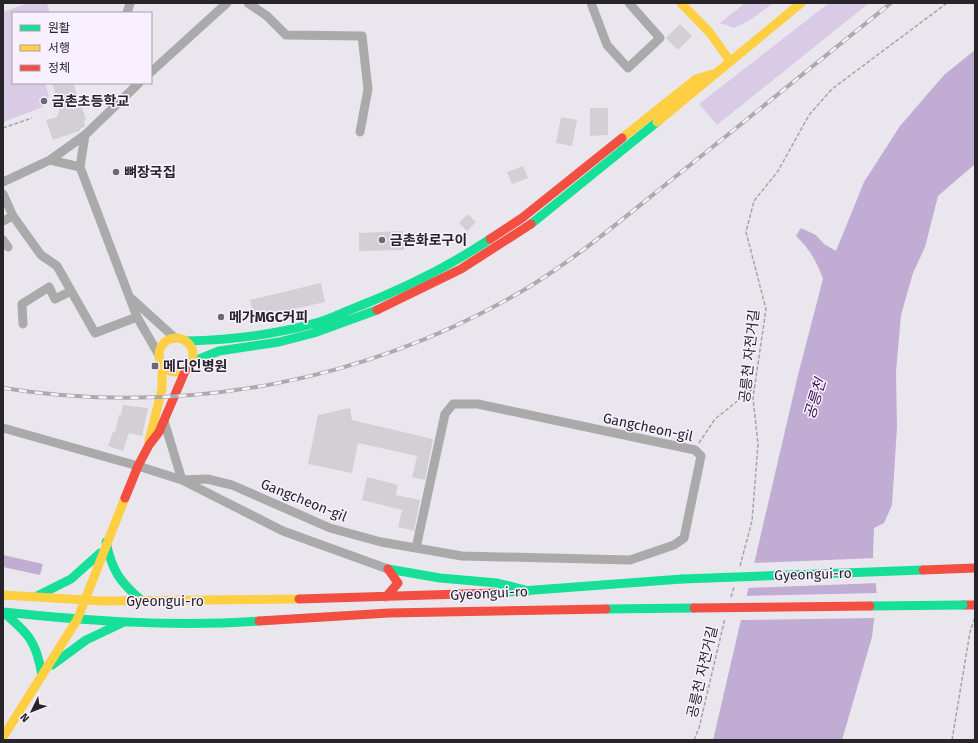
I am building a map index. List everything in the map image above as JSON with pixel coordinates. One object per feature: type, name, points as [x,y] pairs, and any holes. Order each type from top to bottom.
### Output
[{"type":"main road","points":[[681,3],[710,33],[730,61]]},
{"type":"main road","points":[[162,366],[171,372],[176,372],[219,351],[279,342],[314,333],[372,313],[461,269],[522,231],[802,3]]},
{"type":"main road","points":[[149,445],[162,389],[162,366],[159,355],[165,341],[176,338],[186,341],[214,340],[313,324],[368,303],[430,275],[458,261],[522,218],[696,79],[716,73]]},
{"type":"main road","points":[[3,737],[77,620],[106,542],[138,466],[149,445],[159,432],[189,366],[193,353],[186,341]]},
{"type":"main road","points":[[106,542],[112,568],[116,576],[142,601]]},
{"type":"main road","points":[[36,597],[71,579],[103,551]]},
{"type":"main road","name":"Gyeongui-ro","points":[[3,595],[142,601],[386,597],[529,591],[682,580],[975,568]]},
{"type":"main road","points":[[388,569],[440,578],[497,583],[529,591]]},
{"type":"main road","points":[[386,597],[392,592],[398,583],[388,569]]},
{"type":"main road","name":"Gyeongui-ro","points":[[3,612],[77,620],[239,623],[389,613],[694,608],[975,606]]},
{"type":"main road","points":[[3,612],[27,632],[35,641],[44,672]]},
{"type":"main road","points":[[44,672],[86,640],[124,622]]},
{"type":"street","points":[[152,71],[227,3]]},
{"type":"street","points":[[248,3],[266,16],[286,35],[362,36],[368,89],[360,132]]},
{"type":"street","points":[[590,3],[607,45],[628,68],[660,38],[629,3]]},
{"type":"street","points":[[3,182],[48,161],[85,135],[138,84]]},
{"type":"street","points":[[85,135],[80,167],[129,297],[159,355]]},
{"type":"street","points":[[48,161],[80,167]]},
{"type":"street","points":[[3,194],[13,216],[41,255],[58,266],[94,333],[138,317]]},
{"type":"street","points":[[3,221],[13,216]]},
{"type":"street","points":[[23,324],[22,304],[49,287],[55,299],[72,291]]},
{"type":"street","points":[[129,297],[176,338]]},
{"type":"street","name":"Gangcheon-gil","points":[[182,480],[207,479],[232,485],[330,528],[381,542],[462,556],[630,560],[674,545],[684,538],[701,456],[695,450],[478,404],[453,404],[445,414],[416,548]]},
{"type":"street","points":[[164,420],[182,480]]},
{"type":"street","points":[[3,428],[182,480],[283,531],[388,569]]},
{"type":"path","name":"공릉천 자전거길","points":[[739,566],[752,521],[758,444],[753,398],[766,309],[746,232],[754,201],[778,171],[809,115],[832,89],[947,3]]},
{"type":"path","points":[[3,128],[32,118]]},
{"type":"path","points":[[695,450],[715,419],[755,387]]},
{"type":"path","points":[[731,597],[735,582]]},
{"type":"path","name":"공릉천 자전거길","points":[[694,740],[699,728],[727,612]]},
{"type":"path","points":[[952,740],[975,617]]},
{"type":"shaded area","points":[[28,3],[47,4],[50,12],[12,12],[12,84],[45,84],[49,96],[43,107],[3,122],[3,12]]},
{"type":"shaded area","points":[[745,3],[773,3],[750,20],[734,28],[720,23]]},
{"type":"shaded area","points":[[829,3],[869,3],[717,125],[699,104]]},
{"type":"water","name":"공릉천","points":[[975,50],[975,164],[938,196],[925,247],[913,273],[901,315],[896,372],[897,427],[892,505],[884,523],[874,528],[873,555],[877,596],[872,637],[842,740],[713,740],[798,375],[823,279],[812,256],[805,245],[796,236],[801,228],[816,235],[824,244],[836,251],[864,182],[900,126],[944,75]]},
{"type":"water","points":[[3,555],[43,564],[40,575],[3,567]]},
{"type":"pier","points":[[875,558],[878,583],[747,588],[753,563]]},
{"type":"pier","points":[[879,593],[876,618],[739,620],[745,596]]},
{"type":"building","points":[[680,24],[692,36],[678,50],[666,38]]},
{"type":"building","points":[[52,84],[73,84],[86,119],[84,121],[85,127],[81,128],[79,131],[53,140],[46,120],[57,117],[60,108]]},
{"type":"building","points":[[590,108],[608,108],[608,135],[590,136]]},
{"type":"building","points":[[561,117],[577,120],[572,146],[556,143]]},
{"type":"building","points":[[523,166],[528,178],[512,184],[507,172]]},
{"type":"building","points":[[468,214],[476,222],[467,231],[459,223]]},
{"type":"building","points":[[403,231],[404,250],[359,251],[359,233]]},
{"type":"building","points":[[321,283],[325,302],[254,318],[250,300]]},
{"type":"building","points":[[123,405],[148,408],[142,436],[129,433],[123,451],[108,446],[113,432],[115,432]]},
{"type":"building","points":[[350,408],[352,420],[433,439],[425,480],[412,477],[417,456],[358,443],[352,473],[308,464],[318,415]]},
{"type":"building","points":[[367,477],[398,485],[396,495],[420,500],[414,531],[398,527],[402,510],[362,500]]},
{"type":"railway","points":[[3,388],[71,396],[140,398],[208,394],[275,384],[341,368],[406,347],[468,320],[548,275],[636,209],[891,3]]},
{"type":"traffic: fast","points":[[531,224],[657,122]]},
{"type":"traffic: fast","points":[[186,341],[266,334],[322,321],[423,278],[457,260],[490,239]]},
{"type":"traffic: fast","points":[[192,362],[219,351],[279,342],[314,333],[377,310]]},
{"type":"traffic: fast","points":[[106,542],[111,561],[118,575],[128,588],[142,601]]},
{"type":"traffic: fast","points":[[37,596],[71,579],[100,553]]},
{"type":"traffic: fast","points":[[388,569],[440,578],[497,583],[529,591]]},
{"type":"traffic: fast","points":[[682,579],[923,570]]},
{"type":"traffic: fast","points":[[494,593],[682,579]]},
{"type":"traffic: fast","points":[[870,606],[963,605]]},
{"type":"traffic: fast","points":[[606,609],[694,608]]},
{"type":"traffic: fast","points":[[3,612],[130,622],[227,623],[259,621]]},
{"type":"traffic: fast","points":[[3,612],[19,626],[30,639],[37,654],[42,675]]},
{"type":"traffic: fast","points":[[52,665],[86,640],[122,623]]},
{"type":"traffic: slow","points":[[681,3],[710,33],[730,61]]},
{"type":"traffic: slow","points":[[657,122],[801,3]]},
{"type":"traffic: slow","points":[[622,138],[696,79],[712,74]]},
{"type":"traffic: slow","points":[[173,338],[179,338],[183,339],[190,345],[193,355],[192,362],[186,369],[179,372],[173,372],[169,371],[162,365],[159,358],[159,352],[160,348],[166,341],[173,338]]},
{"type":"traffic: slow","points":[[149,441],[162,389],[162,365]]},
{"type":"traffic: slow","points":[[3,737],[77,620],[125,498]]},
{"type":"traffic: slow","points":[[3,595],[102,601],[299,599]]},
{"type":"traffic: jam","points":[[490,239],[522,218],[622,138]]},
{"type":"traffic: jam","points":[[377,310],[461,269],[531,224]]},
{"type":"traffic: jam","points":[[125,498],[138,466],[149,445],[159,432],[186,369]]},
{"type":"traffic: jam","points":[[923,570],[975,568]]},
{"type":"traffic: jam","points":[[386,597],[398,583],[388,569]]},
{"type":"traffic: jam","points":[[299,599],[494,593]]},
{"type":"traffic: jam","points":[[963,605],[975,605]]},
{"type":"traffic: jam","points":[[694,608],[870,606]]},
{"type":"traffic: jam","points":[[259,621],[389,613],[606,609]]},
{"type":"place","name":"금촌초등학교","points":[[44,101]]},
{"type":"place","name":"뼈장국집","points":[[116,172]]},
{"type":"place","name":"금촌화로구이","points":[[382,240]]},
{"type":"place","name":"메가MGC커피","points":[[221,317]]},
{"type":"place","name":"메디인병원","points":[[155,366]]}]
